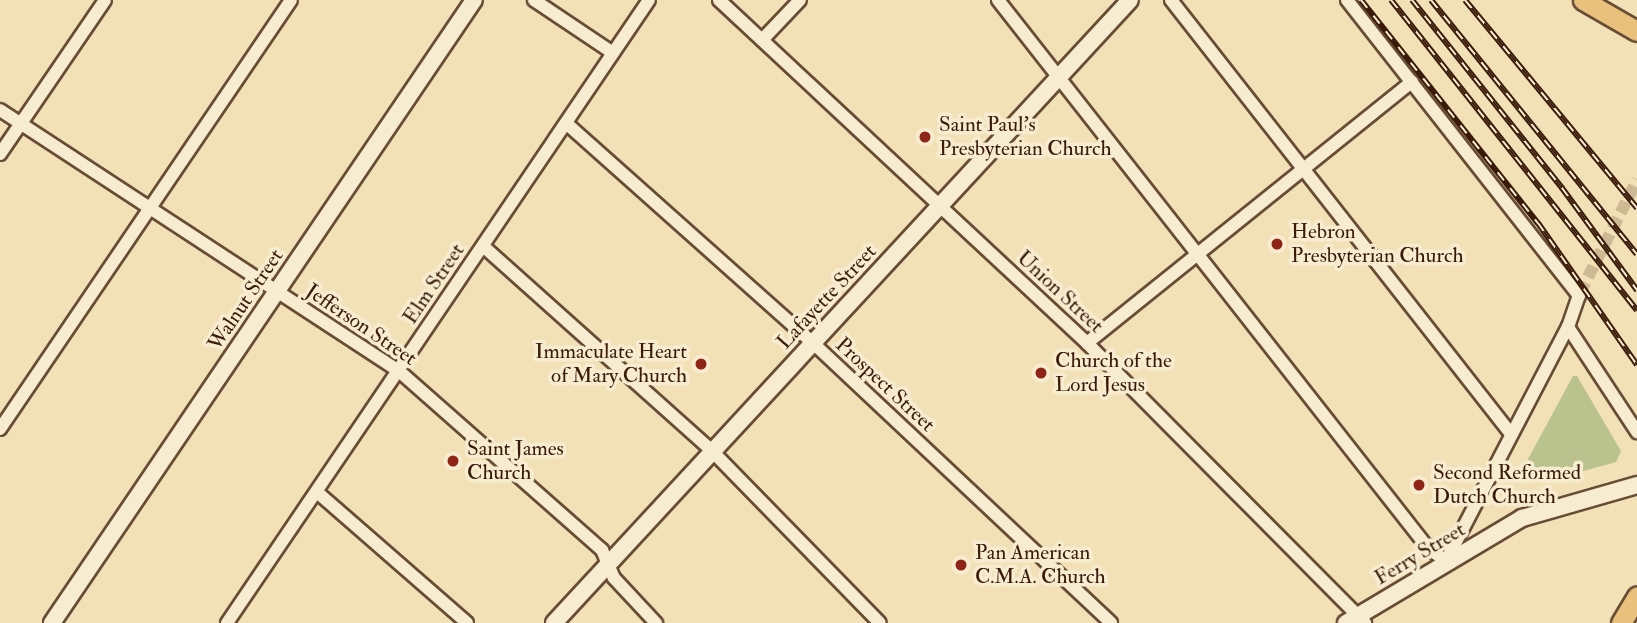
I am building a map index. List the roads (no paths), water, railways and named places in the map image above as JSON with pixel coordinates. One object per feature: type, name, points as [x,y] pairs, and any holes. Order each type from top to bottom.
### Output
[{"type":"main road","points":[[1583,0],[1637,32]]},
{"type":"main road","points":[[1621,623],[1637,596]]},
{"type":"street","points":[[0,154],[105,0]]},
{"type":"street","points":[[0,429],[291,0]]},
{"type":"street","name":"Walnut Street","points":[[52,623],[474,0]]},
{"type":"street","points":[[534,0],[612,53]]},
{"type":"street","name":"Elm Street","points":[[227,623],[649,0]]},
{"type":"street","name":"Union Street","points":[[719,0],[1087,343],[1357,621]]},
{"type":"street","points":[[762,40],[800,0]]},
{"type":"street","points":[[998,0],[1428,548],[1446,561],[1569,327],[1580,294],[1347,0]]},
{"type":"street","name":"Lafayette Street","points":[[554,623],[1130,0]]},
{"type":"street","points":[[1171,0],[1511,434]]},
{"type":"street","points":[[1087,343],[1412,82]]},
{"type":"street","name":"Jefferson Street","points":[[0,110],[399,371],[602,550],[614,578],[656,623]]},
{"type":"street","name":"Prospect Street","points":[[566,123],[813,343],[1111,623]]},
{"type":"street","points":[[483,246],[712,451],[880,623]]},
{"type":"street","points":[[1569,327],[1637,432]]},
{"type":"street","name":"Ferry Street","points":[[1357,621],[1446,561],[1522,519],[1637,485]]},
{"type":"street","points":[[317,492],[467,623]]},
{"type":"tunnel","points":[[1580,293],[1637,180]]},
{"type":"railway","points":[[1361,0],[1538,223],[1637,365]]},
{"type":"railway","points":[[1391,0],[1637,310]]},
{"type":"railway","points":[[1412,0],[1562,188],[1637,290]]},
{"type":"railway","points":[[1431,0],[1637,254]]},
{"type":"railway","points":[[1465,0],[1637,208]]},
{"type":"place","name":"Saint Paul's Presbyterian Church","points":[[925,137]]},
{"type":"place","name":"Hebron Presbyterian Church","points":[[1277,244]]},
{"type":"place","name":"Immaculate Heart of Mary Church","points":[[701,364]]},
{"type":"place","name":"Church of the Lord Jesus","points":[[1041,373]]},
{"type":"place","name":"Saint James Church","points":[[453,461]]},
{"type":"place","name":"Second Reformed Dutch Church","points":[[1419,485]]},
{"type":"place","name":"Pan American C.M.A. Church","points":[[961,565]]}]
